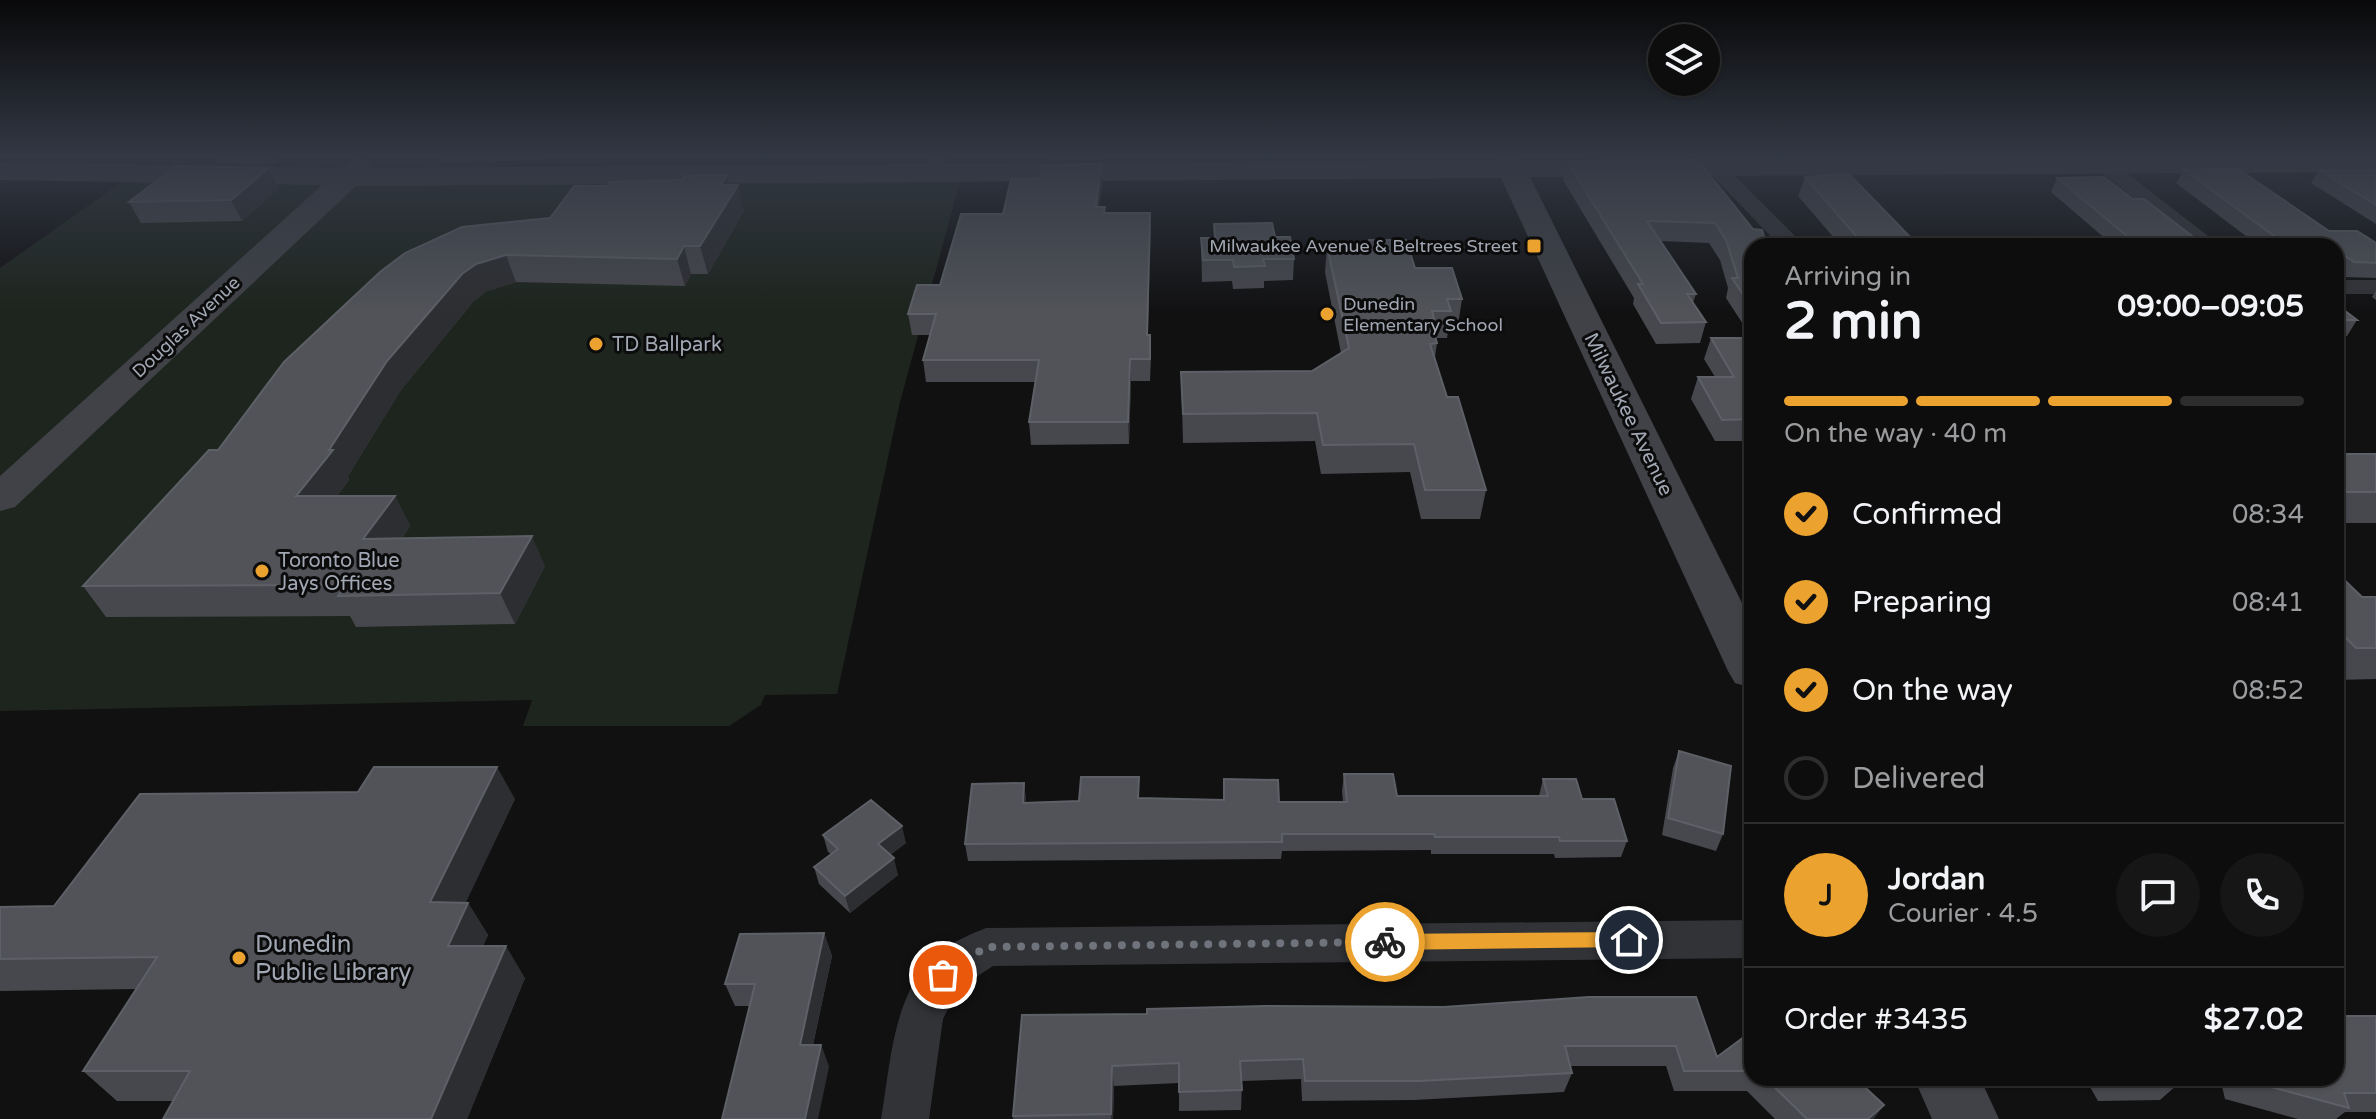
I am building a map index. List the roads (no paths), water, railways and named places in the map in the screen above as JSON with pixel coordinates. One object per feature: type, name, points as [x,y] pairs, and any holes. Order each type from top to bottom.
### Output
[{"type":"street","name":"Douglas Avenue","points":[[0,498],[315,208]]},
{"type":"street","name":"Milwaukee Avenue","points":[[1531,208],[1744,654]]},
{"type":"street","points":[[1756,208],[1785,238]]},
{"type":"street","points":[[2160,208],[2199,238]]},
{"type":"street","points":[[2344,287],[2376,287]]},
{"type":"street","points":[[905,1119],[921,1017],[943,975],[986,947],[1744,939]]},
{"type":"street","points":[[1950,1086],[1966,1119]]},
{"type":"place","name":"Milwaukee Avenue & Beltrees Street","points":[[1534,246]]},
{"type":"place","name":"Dunedin Elementary School","points":[[1327,314]]},
{"type":"place","name":"TD Ballpark","points":[[596,344]]},
{"type":"place","name":"Toronto Blue Jays Offices","points":[[262,571]]},
{"type":"place","name":"Dunedin Public Library","points":[[239,958]]}]
